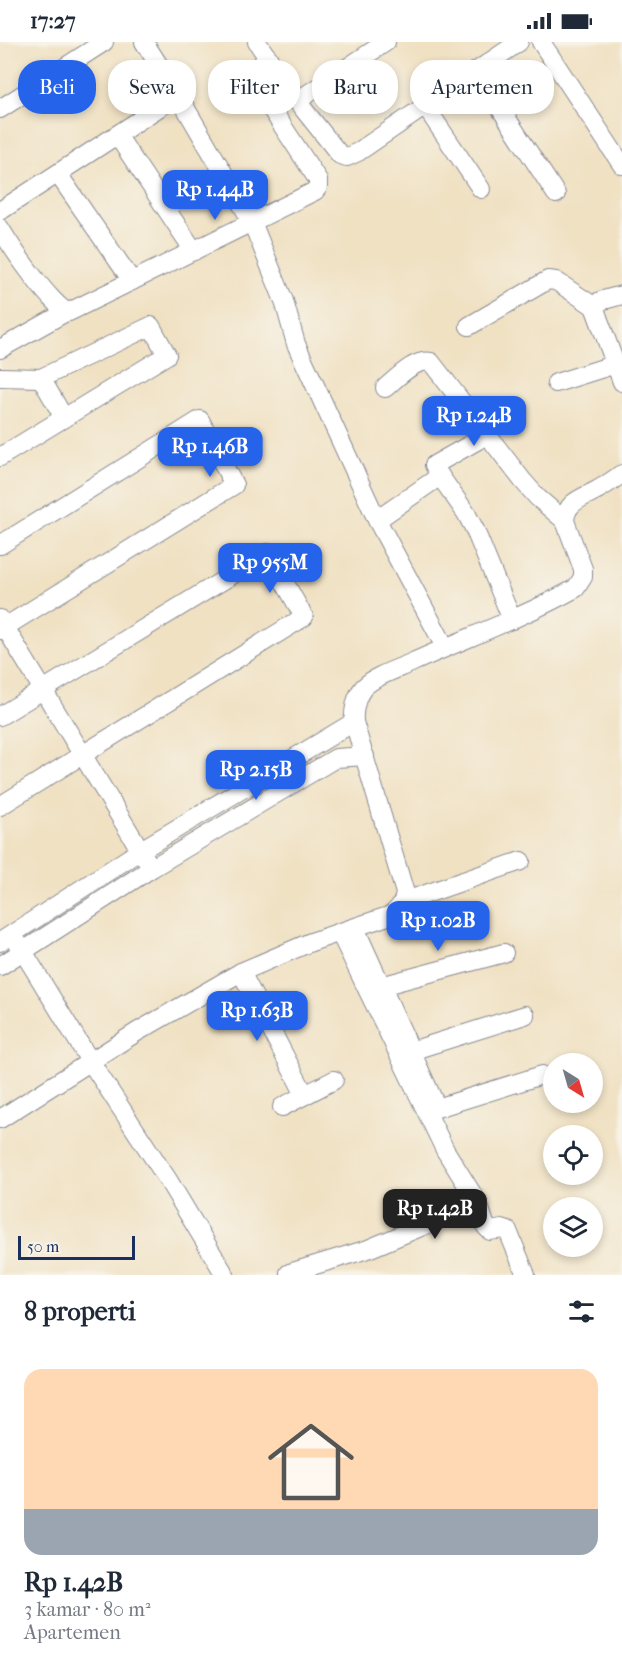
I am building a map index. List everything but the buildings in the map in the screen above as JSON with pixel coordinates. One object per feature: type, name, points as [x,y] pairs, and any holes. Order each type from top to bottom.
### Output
[{"type":"street","points":[[0,109],[104,42]]},
{"type":"street","points":[[144,42],[156,60]]},
{"type":"street","points":[[300,99],[386,42]]},
{"type":"street","points":[[492,60],[519,42]]},
{"type":"street","points":[[541,42],[622,165]]},
{"type":"street","points":[[260,46],[269,60]]},
{"type":"street","points":[[0,348],[66,312],[315,191],[318,187],[318,180],[253,81],[260,46]]},
{"type":"street","points":[[300,105],[340,154],[347,157],[413,114]]},
{"type":"street","points":[[0,211],[149,114]]},
{"type":"street","points":[[189,114],[252,222],[284,301],[296,344],[377,520],[445,648]]},
{"type":"street","points":[[430,114],[481,189]]},
{"type":"street","points":[[504,114],[556,194]]},
{"type":"street","points":[[117,135],[194,251]]},
{"type":"street","points":[[58,174],[132,281]]},
{"type":"street","points":[[0,228],[46,293],[58,308],[66,312]]},
{"type":"street","points":[[469,326],[548,280],[556,281],[595,307]]},
{"type":"street","points":[[622,295],[605,298],[595,307],[595,314],[622,382]]},
{"type":"street","points":[[0,377],[41,378],[151,326],[167,355],[0,457]]},
{"type":"street","points":[[385,388],[416,364],[423,361],[431,362],[523,481],[538,498],[565,521]]},
{"type":"street","points":[[556,383],[616,364]]},
{"type":"street","points":[[41,378],[64,418]]},
{"type":"street","points":[[0,545],[200,420],[234,485],[2,625],[152,868]]},
{"type":"street","points":[[487,435],[434,465],[475,530],[512,620]]},
{"type":"street","points":[[403,902],[405,893],[354,722],[353,712],[360,693],[369,683],[512,620],[579,585],[583,577],[583,569],[565,521],[565,514],[571,504],[622,474]]},
{"type":"street","points":[[377,520],[440,476]]},
{"type":"street","points":[[0,716],[268,553],[304,617],[0,806]]},
{"type":"street","points":[[225,1275],[168,1180],[90,1061],[23,952],[6,938],[141,850],[354,722]]},
{"type":"street","points":[[0,966],[152,868],[336,758],[364,756]]},
{"type":"street","points":[[0,1119],[185,1003],[241,972],[310,942],[391,915],[403,902],[521,861]]},
{"type":"street","points":[[347,930],[381,986],[437,1108],[543,1075]]},
{"type":"street","points":[[347,930],[445,1150],[478,1203],[486,1227],[490,1231],[502,1229],[508,1231],[526,1275]]},
{"type":"street","points":[[381,986],[504,953]]},
{"type":"street","points":[[241,972],[305,1095]]},
{"type":"street","points":[[411,1051],[525,1015]]},
{"type":"street","points":[[282,1107],[334,1080]]},
{"type":"street","points":[[289,1273],[368,1249],[478,1203]]}]
